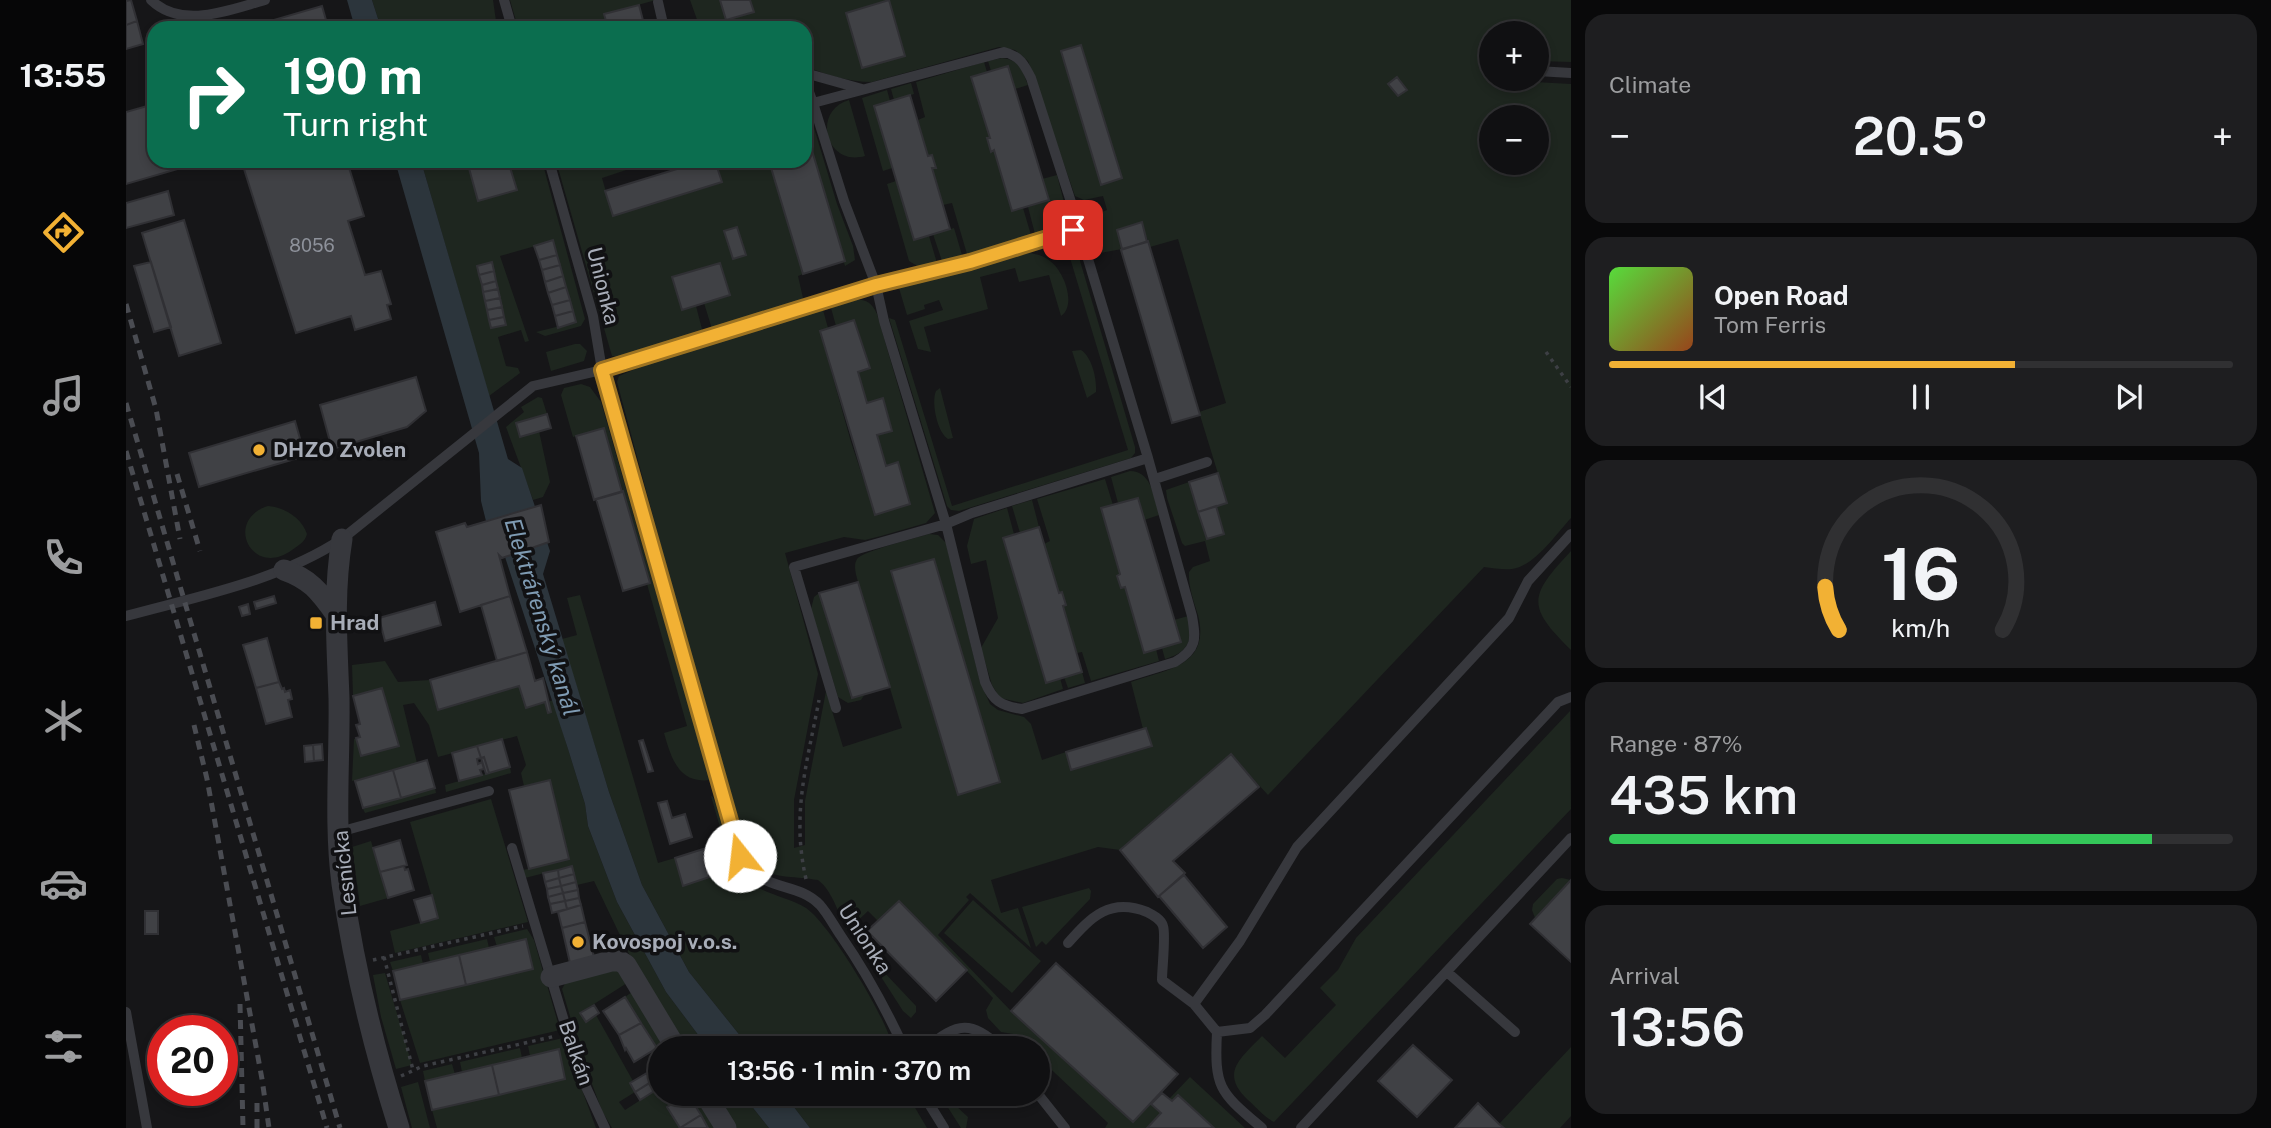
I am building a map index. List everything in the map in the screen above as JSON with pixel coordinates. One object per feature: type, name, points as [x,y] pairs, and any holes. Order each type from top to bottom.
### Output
[{"type":"street","points":[[335,613],[342,539]]},
{"type":"street","points":[[284,570],[302,576],[335,613]]},
{"type":"street","name":"Lesnícka","points":[[335,613],[342,884],[385,1083],[399,1128]]},
{"type":"street","points":[[551,977],[611,961],[621,961],[669,1036]]},
{"type":"street","points":[[712,1106],[726,1128]]},
{"type":"lane","points":[[151,0],[164,10],[184,16],[213,14],[265,0]]},
{"type":"lane","points":[[504,0],[510,21]]},
{"type":"lane","points":[[658,2],[662,21]]},
{"type":"lane","points":[[812,100],[832,168],[876,285],[884,321],[946,524],[991,697],[998,703],[1022,709],[1175,662],[1186,655],[1195,635],[1192,616],[1155,479],[1088,259],[1073,230],[1071,202],[1031,78],[1023,62],[1004,52],[993,53],[813,103]]},
{"type":"lane","points":[[1549,72],[1571,73]]},
{"type":"lane","points":[[812,76],[864,90]]},
{"type":"lane","name":"Unionka","points":[[551,168],[593,316],[602,370],[740,856],[754,874],[811,898],[821,906],[858,960],[899,1036]]},
{"type":"lane","points":[[126,617],[284,570],[314,557],[342,539],[533,386],[602,370],[876,285],[970,262],[1073,230]]},
{"type":"lane","points":[[836,708],[794,567],[946,524],[972,513],[1148,458]]},
{"type":"lane","points":[[1155,479],[1207,462]]},
{"type":"lane","points":[[1194,1004],[1240,941],[1297,847],[1509,618],[1528,581],[1571,534]]},
{"type":"lane","points":[[1217,1032],[1250,1028],[1265,1014],[1558,702],[1571,697]]},
{"type":"lane","points":[[339,832],[489,791]]},
{"type":"lane","points":[[1301,1128],[1571,838]]},
{"type":"lane","name":"Balkán","points":[[512,848],[580,1074],[605,1128]]},
{"type":"lane","points":[[1068,943],[1090,918],[1116,906],[1141,910],[1156,916],[1163,925],[1162,980],[1194,1004],[1217,1032],[1215,1065],[1219,1080],[1233,1103],[1262,1128]]},
{"type":"lane","points":[[1447,972],[1515,1032]]},
{"type":"lane","points":[[126,1012],[147,1128]]},
{"type":"lane","points":[[941,1036],[964,1027],[987,1036]]},
{"type":"lane","points":[[930,1106],[944,1128]]},
{"type":"lane","points":[[1048,1106],[1065,1128]]},
{"type":"path","points":[[1546,352],[1571,387]]},
{"type":"path","points":[[811,898],[799,847],[798,822],[824,672]]},
{"type":"path","points":[[357,963],[535,924]]},
{"type":"path","points":[[384,957],[413,1070]]},
{"type":"path","points":[[385,1083],[413,1070],[568,1033]]},
{"type":"shaded area","points":[[372,0],[493,0],[496,21],[379,21]]},
{"type":"shaded area","points":[[510,0],[656,0],[605,14],[606,21],[516,21]]},
{"type":"shaded area","points":[[690,0],[720,0],[727,20],[754,12],[750,0],[888,0],[1571,0],[1571,62],[1549,61],[1549,21],[1479,21],[1479,91],[1549,91],[1549,83],[1571,84],[1571,518],[1537,556],[1521,567],[1484,567],[1268,795],[1231,755],[1120,850],[1098,847],[991,880],[1001,913],[1018,908],[1031,948],[970,893],[966,897],[969,900],[938,935],[1038,1036],[1015,1036],[1001,1032],[988,1018],[986,1010],[993,998],[899,901],[878,921],[868,911],[850,928],[853,933],[850,935],[832,898],[818,880],[766,871],[752,857],[746,845],[679,613],[617,382],[619,376],[642,366],[823,310],[828,328],[820,331],[851,442],[875,514],[910,503],[898,463],[886,466],[877,435],[892,430],[883,399],[867,403],[858,372],[869,368],[857,327],[836,326],[831,308],[863,300],[873,307],[877,314],[935,513],[926,523],[881,536],[865,540],[844,537],[785,553],[818,674],[794,800],[794,848],[805,845],[805,801],[826,691],[843,747],[902,728],[858,582],[855,567],[857,559],[879,549],[929,534],[938,535],[946,543],[980,682],[990,704],[998,710],[1024,717],[1031,724],[1042,760],[1066,752],[1072,770],[1152,747],[1147,728],[1143,729],[1131,682],[1171,669],[1192,655],[1198,645],[1200,632],[1189,572],[1193,567],[1210,561],[1205,541],[1185,546],[1182,543],[1166,490],[1189,482],[1207,539],[1224,534],[1216,506],[1227,503],[1199,412],[1226,403],[1178,239],[1150,247],[1141,222],[1117,230],[1122,249],[1092,252],[1080,228],[1086,219],[1107,210],[1103,196],[1084,200],[1075,196],[1028,61],[1015,50],[999,47],[872,82],[838,77],[812,69],[812,21],[698,21]],"holes":[[[888,0],[905,55],[862,68],[846,13]],[[1081,45],[1121,178],[1101,184],[1061,51]],[[934,559],[1000,782],[958,795],[891,572]]]},
{"type":"shaded area","points":[[1002,58],[1017,63],[1028,85],[1015,89],[1008,66],[991,71],[988,61]]},
{"type":"shaded area","points":[[984,62],[987,72],[972,77],[990,138],[987,139],[991,151],[994,150],[1012,211],[1023,208],[1031,235],[967,254],[952,203],[943,205],[932,168],[935,167],[932,155],[928,156],[918,120],[925,117],[916,82]]},
{"type":"shaded area","points":[[911,83],[914,94],[894,100],[891,89]]},
{"type":"shaded area","points":[[887,90],[890,101],[874,106],[892,168],[883,171],[862,98]]},
{"type":"shaded area","points":[[849,100],[865,156],[852,157],[841,153],[833,146],[828,136],[830,115],[837,106]]},
{"type":"shaded area","points":[[812,121],[853,246],[855,260],[845,266],[812,151]]},
{"type":"shaded area","points":[[423,168],[469,168],[479,201],[516,190],[510,168],[544,168],[585,319],[581,326],[545,336],[536,332],[576,322],[553,241],[500,256],[529,341],[525,342],[521,330],[498,337],[506,366],[518,368],[520,373],[489,396]],"holes":[[[491,262],[506,325],[491,328],[478,266]]]},
{"type":"shaded area","points":[[558,168],[632,168],[602,178],[613,216],[721,183],[717,168],[771,168],[803,274],[798,276],[803,298],[800,302],[712,329],[704,303],[730,295],[720,263],[672,277],[682,309],[696,306],[703,333],[619,357],[612,356]],"holes":[[[737,227],[746,255],[725,231]]]},
{"type":"shaded area","points":[[1057,175],[1067,214],[1061,224],[1035,234],[1028,207],[1048,200],[1042,179]]},
{"type":"shaded area","points":[[896,181],[914,240],[929,236],[937,263],[919,267],[909,261],[887,184]]},
{"type":"shaded area","points":[[954,228],[962,255],[942,261],[933,234]]},
{"type":"shaded area","points":[[1067,248],[1074,249],[1078,254],[1135,453],[1131,458],[959,511],[951,510],[947,506],[889,318],[895,320],[952,506],[1128,450]]},
{"type":"shaded area","points":[[1029,253],[1050,261],[1060,272],[1068,296],[1066,311],[1061,316],[1049,275],[1019,282],[1015,268],[980,277],[988,309],[924,327],[931,352],[918,349],[909,321],[943,310],[939,300],[924,305],[925,309],[907,315],[899,288]]},
{"type":"shaded area","points":[[580,344],[587,351],[584,361],[551,371],[546,352]]},
{"type":"shaded area","points":[[1081,350],[1091,363],[1096,381],[1096,392],[1087,398],[1072,351]]},
{"type":"shaded area","points":[[581,384],[590,387],[601,402],[710,780],[690,778],[683,773],[673,759],[664,733],[687,726],[647,584],[650,582],[604,428],[573,437],[561,395],[564,388]]},
{"type":"shaded area","points":[[940,388],[953,438],[948,439],[944,435],[936,416],[934,402],[936,391]]},
{"type":"shaded area","points":[[538,397],[542,398],[547,414],[516,424],[520,436],[539,431],[550,482],[543,497],[533,500],[506,427],[524,412],[521,407]]},
{"type":"shaded area","points":[[1130,471],[1143,475],[1148,480],[1159,515],[1144,520],[1137,498],[1118,503],[1111,477]]},
{"type":"shaded area","points":[[1105,479],[1113,505],[1120,574],[1117,576],[1121,588],[1125,587],[1144,653],[1156,649],[1159,661],[1091,681],[1082,652],[1077,653],[1063,606],[1066,604],[1062,592],[1059,593],[1044,544],[1050,541],[1037,499]]},
{"type":"shaded area","points":[[1032,500],[1039,527],[1020,533],[1012,506]]},
{"type":"shaded area","points":[[268,506],[292,514],[307,534],[299,545],[278,557],[265,557],[255,553],[245,534],[247,523],[254,513]]},
{"type":"shaded area","points":[[1007,508],[1014,534],[1003,538],[1045,682],[1060,678],[1063,689],[1023,703],[1000,698],[992,685],[981,648],[998,618],[986,560],[971,564],[967,546],[974,519]]},
{"type":"shaded area","points":[[1571,551],[1571,650],[1546,622],[1538,601],[1547,579]]},
{"type":"shaded area","points":[[819,593],[851,698],[865,694],[861,700],[848,703],[838,697],[811,609],[814,597]]},
{"type":"shaded area","points":[[580,595],[658,863],[675,858],[683,886],[732,869],[711,796],[713,797],[729,852],[737,868],[751,883],[797,903],[816,917],[829,932],[869,995],[889,1036],[740,1036],[689,972],[642,885],[609,792],[562,639],[577,635],[567,598]]},
{"type":"shaded area","points":[[1188,616],[1190,632],[1187,644],[1179,653],[1165,659],[1162,648],[1180,642],[1174,620]]},
{"type":"shaded area","points":[[385,661],[398,682],[430,680],[438,710],[519,686],[545,702],[548,713],[551,712],[548,702],[553,700],[585,804],[588,826],[617,902],[666,992],[699,1036],[678,1036],[630,956],[594,881],[577,885],[572,866],[525,878],[523,870],[568,859],[550,780],[524,786],[521,773],[526,765],[517,736],[438,757],[429,725],[414,703],[403,705],[417,763],[352,781],[354,739],[356,738],[362,756],[399,746],[382,689],[353,696],[352,665]]},
{"type":"shaded area","points":[[1082,672],[1085,683],[1068,688],[1064,677]]},
{"type":"shaded area","points":[[1570,711],[1571,809],[1274,1122],[1267,1118],[1239,1090],[1235,1082],[1236,1066],[1241,1059],[1262,1036],[1285,1058],[1336,1005],[1320,988],[1338,970],[1356,938]]},
{"type":"shaded area","points":[[510,767],[511,773],[446,792],[445,785]]},
{"type":"shaded area","points":[[435,788],[436,793],[365,813],[363,809]]},
{"type":"shaded area","points":[[491,799],[528,922],[395,953],[390,931],[438,918],[410,822]]},
{"type":"shaded area","points":[[371,841],[388,898],[360,906],[352,847]]},
{"type":"shaded area","points":[[1557,879],[1571,880],[1535,918],[1533,904]]},
{"type":"shaded area","points":[[1089,888],[1090,899],[1046,945],[1042,941],[1036,947],[1022,907]]},
{"type":"shaded area","points":[[973,900],[1041,961],[1012,993],[944,933]]},
{"type":"shaded area","points":[[527,929],[534,940],[560,1030],[420,1063],[400,1000],[533,969],[526,940],[497,947],[494,937]]},
{"type":"shaded area","points":[[487,939],[489,948],[430,962],[428,953]]},
{"type":"shaded area","points":[[865,952],[916,1006],[916,1012],[911,1018],[903,1011]]},
{"type":"shaded area","points":[[421,955],[423,964],[393,971],[390,962]]},
{"type":"shaded area","points":[[617,966],[627,983],[580,1013],[586,1022],[596,1015],[633,1081],[630,1084],[635,1092],[619,1102],[625,1110],[648,1095],[648,1106],[702,1106],[716,1128],[612,1128],[602,1111],[582,1057],[562,989],[567,980]]},
{"type":"shaded area","points":[[385,973],[412,1065],[396,1069],[381,1017],[373,975]]},
{"type":"shaded area","points":[[632,992],[660,1036],[650,1036],[625,997]]},
{"type":"shaded area","points":[[563,1038],[596,1128],[437,1128],[432,1110],[565,1079],[530,1056],[528,1046]]},
{"type":"shaded area","points":[[1050,1046],[1133,1122],[1151,1103],[1161,1113],[1147,1128],[1105,1128],[1108,1123],[1050,1068]]},
{"type":"shaded area","points":[[1571,1047],[1571,1116],[1560,1128],[1504,1128],[1499,1124]]},
{"type":"shaded area","points":[[520,1048],[522,1058],[462,1072],[460,1062]]},
{"type":"shaded area","points":[[452,1064],[455,1074],[425,1081],[423,1071]]},
{"type":"shaded area","points":[[1190,1077],[1245,1128],[1214,1128],[1178,1095],[1172,1101],[1169,1099]]},
{"type":"shaded area","points":[[418,1082],[430,1128],[412,1128],[401,1087]]},
{"type":"shaded area","points":[[721,1106],[752,1106],[769,1128],[735,1128]]},
{"type":"shaded area","points":[[793,1106],[914,1106],[927,1128],[810,1128]]},
{"type":"shaded area","points":[[947,1106],[956,1106],[968,1117],[966,1128],[961,1128]]},
{"type":"water","points":[[347,0],[372,0],[379,21],[353,21]]},
{"type":"water","name":"Elektrárenský kanál","points":[[397,168],[423,168],[508,459],[522,468],[550,551],[543,574],[609,792],[642,885],[689,972],[740,1036],[699,1036],[666,992],[617,902],[588,826],[585,804],[505,557],[486,521],[481,501],[479,453]]},
{"type":"water","points":[[752,1106],[793,1106],[810,1128],[769,1128]]},
{"type":"building","points":[[131,0],[137,21],[126,25],[126,1]]},
{"type":"building","points":[[720,0],[750,0],[754,12],[726,20]]},
{"type":"building","points":[[889,0],[905,56],[862,68],[846,13]]},
{"type":"building","points":[[639,5],[643,21],[606,21],[604,14]]},
{"type":"building","points":[[322,6],[326,20],[322,21],[270,21]]},
{"type":"building","points":[[137,21],[143,44],[126,49],[126,25]]},
{"type":"building","points":[[1081,45],[1122,178],[1101,185],[1061,51]]},
{"type":"building","points":[[1008,66],[1049,200],[1012,211],[994,150],[991,152],[987,138],[990,138],[971,77]]},
{"type":"building","points":[[1397,77],[1407,90],[1398,96],[1388,84]]},
{"type":"building","points":[[910,95],[928,156],[932,155],[936,168],[932,168],[950,229],[914,240],[874,106]]},
{"type":"building","points":[[147,106],[147,168],[181,168],[126,184],[126,112]]},
{"type":"building","points":[[812,150],[845,261],[803,274],[771,168],[812,168]]},
{"type":"building","points":[[349,168],[364,216],[348,221],[365,275],[381,271],[391,304],[387,305],[391,319],[355,330],[351,316],[296,333],[244,169]]},
{"type":"building","points":[[469,168],[510,168],[517,190],[478,201]]},
{"type":"building","points":[[680,168],[717,168],[722,182],[613,216],[605,191]]},
{"type":"building","points":[[168,191],[174,215],[126,228],[126,203]]},
{"type":"building","points":[[184,220],[221,343],[179,356],[142,233]]},
{"type":"building","points":[[1142,222],[1147,242],[1122,249],[1117,230]]},
{"type":"building","points":[[737,227],[746,255],[733,259],[724,231]]},
{"type":"building","points":[[553,240],[557,255],[539,260],[534,246]]},
{"type":"building","points":[[1148,241],[1200,415],[1172,423],[1121,250]]},
{"type":"building","points":[[557,255],[560,265],[542,270],[539,260]]},
{"type":"building","points":[[151,262],[171,327],[154,332],[134,266]]},
{"type":"building","points":[[492,262],[494,271],[479,275],[477,266]]},
{"type":"building","points":[[720,263],[730,295],[682,310],[672,277]]},
{"type":"building","points":[[560,265],[563,276],[545,282],[542,270]]},
{"type":"building","points":[[494,271],[496,281],[482,285],[479,275]]},
{"type":"building","points":[[563,276],[566,287],[548,293],[545,282]]},
{"type":"building","points":[[496,281],[498,289],[483,292],[482,285]]},
{"type":"building","points":[[566,287],[570,300],[552,305],[548,293]]},
{"type":"building","points":[[498,289],[500,298],[485,301],[483,292]]},
{"type":"building","points":[[500,298],[502,307],[487,310],[485,301]]},
{"type":"building","points":[[570,300],[573,311],[555,316],[552,305]]},
{"type":"building","points":[[502,307],[504,317],[489,320],[487,310]]},
{"type":"building","points":[[573,311],[576,322],[558,328],[555,316]]},
{"type":"building","points":[[504,317],[506,325],[491,328],[489,320]]},
{"type":"building","points":[[854,320],[870,368],[858,372],[867,403],[883,398],[892,431],[877,435],[886,466],[898,462],[910,504],[875,515],[820,331]]},
{"type":"building","points":[[416,377],[426,411],[407,427],[332,449],[320,405]]},
{"type":"building","points":[[547,414],[551,428],[520,437],[516,423]]},
{"type":"building","points":[[295,421],[305,456],[199,487],[189,453]]},
{"type":"building","points":[[604,428],[622,492],[594,500],[576,436]]},
{"type":"building","points":[[1218,473],[1227,503],[1198,512],[1189,482]]},
{"type":"building","points":[[623,491],[650,583],[623,591],[596,499]]},
{"type":"building","points":[[1138,498],[1181,642],[1144,653],[1125,587],[1121,588],[1117,576],[1120,574],[1101,508]]},
{"type":"building","points":[[541,505],[549,542],[502,558],[499,555],[510,596],[460,612],[436,532],[465,523],[467,527]]},
{"type":"building","points":[[1216,506],[1224,534],[1207,539],[1198,512]]},
{"type":"building","points":[[1039,527],[1059,593],[1062,592],[1066,605],[1063,606],[1082,672],[1046,683],[1003,538]]},
{"type":"building","points":[[934,559],[1000,782],[958,795],[891,571]]},
{"type":"building","points":[[858,582],[890,687],[852,698],[819,593]]},
{"type":"building","points":[[274,596],[276,603],[256,609],[254,602]]},
{"type":"building","points":[[510,596],[527,652],[497,661],[481,605]]},
{"type":"building","points":[[435,602],[441,625],[385,641],[379,618]]},
{"type":"building","points":[[248,604],[250,614],[242,616],[239,607]]},
{"type":"building","points":[[267,638],[279,682],[256,688],[243,645]]},
{"type":"building","points":[[527,652],[535,681],[543,678],[551,712],[548,713],[545,702],[526,708],[519,686],[438,710],[430,680]]},
{"type":"building","points":[[279,682],[285,692],[290,690],[292,699],[288,700],[292,717],[266,724],[256,688]]},
{"type":"building","points":[[382,688],[399,746],[361,756],[356,738],[360,737],[356,725],[360,724],[353,696]]},
{"type":"building","points":[[1146,728],[1152,746],[1071,770],[1066,752]]},
{"type":"building","points":[[502,739],[510,767],[489,773],[477,746]]},
{"type":"building","points":[[643,740],[653,771],[648,772],[639,741]]},
{"type":"building","points":[[322,744],[323,760],[314,761],[313,745]]},
{"type":"building","points":[[313,745],[314,761],[305,762],[304,746]]},
{"type":"building","points":[[477,746],[481,758],[477,759],[478,764],[482,762],[484,769],[480,770],[482,775],[459,781],[452,753]]},
{"type":"building","points":[[1231,754],[1259,787],[1173,861],[1185,873],[1158,897],[1120,850]]},
{"type":"building","points":[[484,757],[489,773],[486,774],[481,758]]},
{"type":"building","points":[[427,760],[435,788],[401,798],[393,770]]},
{"type":"building","points":[[393,770],[401,798],[363,808],[355,781]]},
{"type":"building","points":[[550,780],[569,859],[529,869],[509,790]]},
{"type":"building","points":[[667,801],[672,818],[685,814],[692,837],[670,844],[658,803]]},
{"type":"building","points":[[400,840],[407,865],[380,872],[373,848]]},
{"type":"building","points":[[725,842],[733,869],[683,886],[675,858]]},
{"type":"building","points":[[404,866],[405,870],[408,869],[414,890],[388,898],[380,872]]},
{"type":"building","points":[[572,866],[574,874],[559,878],[558,870]]},
{"type":"building","points":[[558,870],[559,878],[545,882],[543,873]]},
{"type":"building","points":[[574,874],[576,882],[561,886],[559,878]]},
{"type":"building","points":[[1184,875],[1227,927],[1203,948],[1159,896]]},
{"type":"building","points":[[559,878],[561,886],[547,889],[545,882]]},
{"type":"building","points":[[1571,880],[1571,962],[1530,924]]},
{"type":"building","points":[[576,882],[578,890],[563,893],[561,886]]},
{"type":"building","points":[[561,886],[563,893],[548,897],[547,889]]},
{"type":"building","points":[[578,890],[579,898],[565,901],[563,893]]},
{"type":"building","points":[[563,893],[565,901],[550,904],[548,897]]},
{"type":"building","points":[[432,895],[438,918],[421,923],[414,900]]},
{"type":"building","points":[[579,898],[581,905],[567,909],[565,901]]},
{"type":"building","points":[[565,901],[567,909],[552,913],[550,904]]},
{"type":"building","points":[[899,901],[967,970],[936,1001],[867,931]]},
{"type":"building","points":[[581,905],[585,922],[562,928],[558,912]]},
{"type":"building","points":[[145,911],[158,911],[158,934],[145,934]]},
{"type":"building","name":"Kovospoj v.o.s.","points":[[585,922],[594,957],[570,963],[562,928]]},
{"type":"building","points":[[526,939],[533,969],[466,985],[459,955]]},
{"type":"building","points":[[459,955],[466,985],[400,1000],[393,971]]},
{"type":"building","points":[[1056,963],[1178,1074],[1133,1122],[1050,1046],[1050,1036],[1038,1036],[1011,1011]]},
{"type":"building","points":[[625,997],[641,1023],[619,1035],[603,1011]]},
{"type":"building","points":[[594,1005],[599,1013],[586,1022],[580,1013]]},
{"type":"building","points":[[641,1023],[649,1036],[648,1053],[634,1062],[619,1035]]},
{"type":"building","points":[[1413,1045],[1452,1080],[1417,1117],[1378,1081]]},
{"type":"building","points":[[559,1049],[565,1079],[499,1095],[492,1065]]},
{"type":"building","points":[[492,1065],[499,1095],[432,1110],[425,1081]]},
{"type":"building","points":[[647,1073],[648,1084],[635,1092],[630,1083]]},
{"type":"building","points":[[648,1084],[648,1095],[640,1100],[635,1092]]},
{"type":"building","points":[[1162,1093],[1172,1101],[1178,1095],[1214,1128],[1147,1128],[1161,1113],[1151,1104]]},
{"type":"building","points":[[1478,1103],[1499,1124],[1504,1128],[1455,1128]]},
{"type":"building","points":[[695,1106],[701,1115],[680,1128],[667,1107]]},
{"type":"building","points":[[701,1115],[708,1128],[680,1128]]},
{"type":"railway","points":[[126,304],[156,409],[180,539]]},
{"type":"railway","points":[[126,403],[340,1128]]},
{"type":"railway","points":[[126,451],[327,1128]]},
{"type":"railway","points":[[177,474],[200,551]]},
{"type":"railway","points":[[194,725],[207,779],[269,1128]]},
{"type":"railway","points":[[240,1004],[243,1128]]},
{"type":"railway","points":[[257,1100],[257,1128]]},
{"type":"place","name":"DHZO Zvolen","points":[[259,450]]},
{"type":"place","name":"Hrad","points":[[316,623]]},
{"type":"place","name":"Kovospoj v.o.s.","points":[[578,942]]},
{"type":"route","points":[[740,856],[602,370],[876,285],[970,262],[1073,230]]}]
